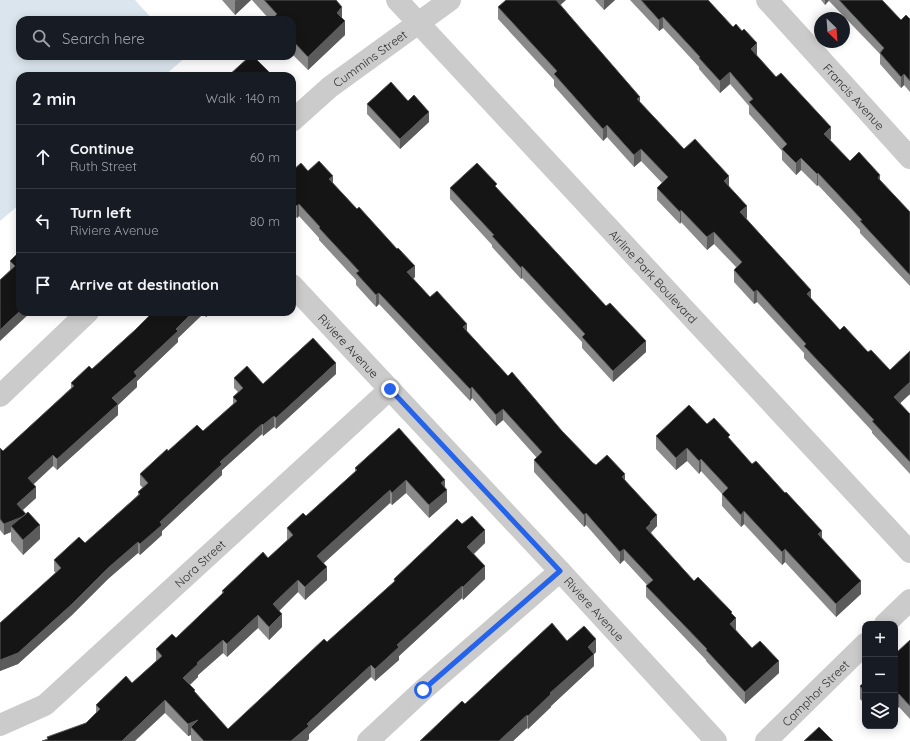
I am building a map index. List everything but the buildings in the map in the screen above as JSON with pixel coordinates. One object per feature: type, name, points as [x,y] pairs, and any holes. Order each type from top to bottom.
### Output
[{"type":"street","name":"Airline Park Boulevard","points":[[397,0],[910,552]]},
{"type":"street","name":"Cummins Street","points":[[296,118],[330,88],[450,0]]},
{"type":"street","name":"Francis Avenue","points":[[767,0],[910,158]]},
{"type":"street","name":"Riviere Avenue","points":[[296,289],[560,571],[716,741]]},
{"type":"street","points":[[0,396],[84,316]]},
{"type":"street","name":"Nora Street","points":[[0,725],[45,705],[390,389]]},
{"type":"street","points":[[368,741],[423,690],[560,571]]},
{"type":"street","points":[[888,621],[910,600]]},
{"type":"street","name":"Camphor Street","points":[[766,741],[862,647]]},
{"type":"shaded area","points":[[0,0],[135,0],[149,16],[16,16],[16,60],[183,60],[169,72],[16,72],[16,207],[0,221]]},
{"type":"route","points":[[390,389],[560,571],[423,690]]}]
